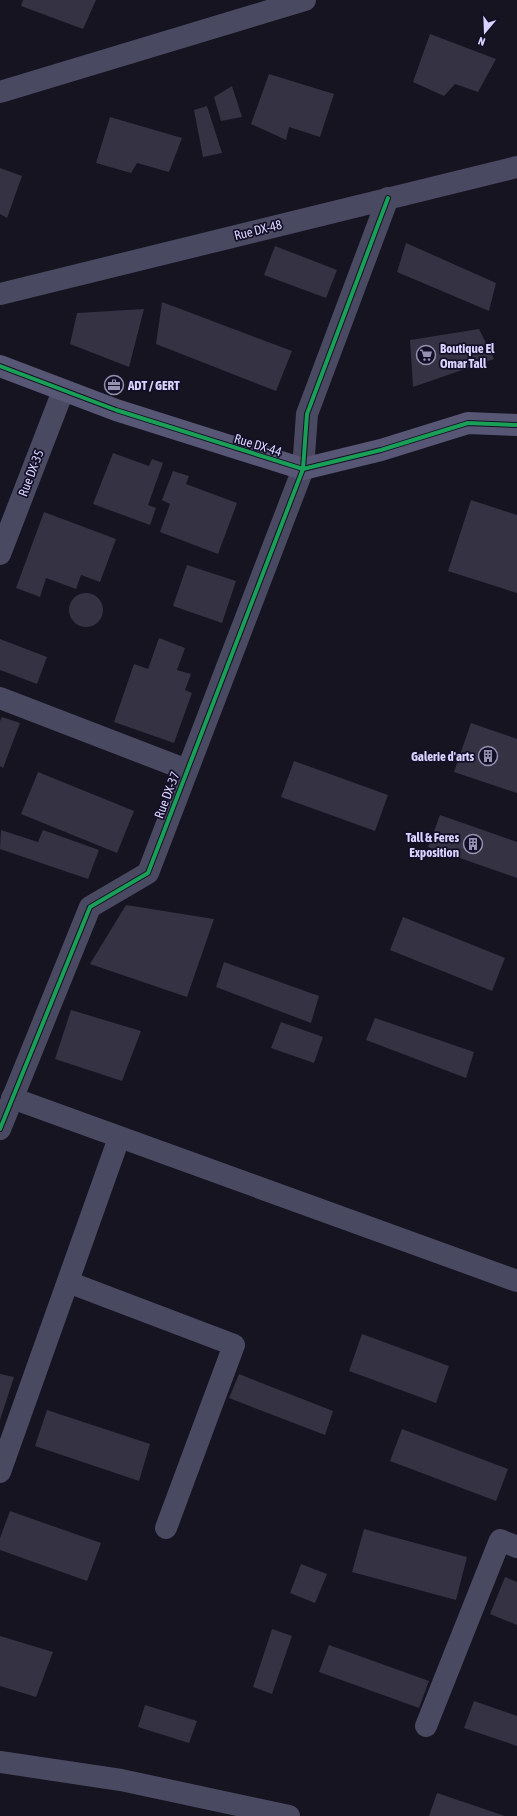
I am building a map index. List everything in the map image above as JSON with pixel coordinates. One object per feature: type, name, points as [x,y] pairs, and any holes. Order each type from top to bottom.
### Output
[{"type":"street","points":[[0,92],[304,0]]},
{"type":"street","name":"Rue DX-48","points":[[0,294],[517,166]]},
{"type":"street","name":"Rue DX-37","points":[[0,1129],[90,907],[148,873],[303,469],[307,414],[388,198]]},
{"type":"street","name":"Rue DX-44","points":[[0,366],[116,410],[303,469]]},
{"type":"street","name":"Rue DX-35","points":[[0,554],[63,391]]},
{"type":"street","points":[[303,469],[381,450],[468,423],[517,425]]},
{"type":"street","points":[[0,698],[187,770]]},
{"type":"street","points":[[12,1098],[517,1281]]},
{"type":"street","points":[[0,1472],[119,1138]]},
{"type":"street","points":[[68,1282],[234,1345],[166,1528]]},
{"type":"street","points":[[426,1726],[500,1540],[517,1547]]},
{"type":"street","points":[[0,1762],[121,1780],[289,1816]]},
{"type":"building","points":[[23,0],[96,0],[83,29],[21,6]]},
{"type":"building","points":[[430,34],[496,59],[478,92],[455,84],[444,96],[413,82]]},
{"type":"building","points":[[269,74],[334,94],[320,137],[289,127],[286,140],[251,124]]},
{"type":"building","points":[[232,86],[242,117],[221,121],[214,97]]},
{"type":"building","points":[[207,106],[222,153],[203,157],[194,110]]},
{"type":"building","points":[[110,117],[182,138],[169,172],[137,163],[131,173],[96,163]]},
{"type":"building","points":[[0,168],[22,176],[7,218],[0,214]]},
{"type":"building","points":[[406,243],[496,283],[489,311],[397,272]]},
{"type":"building","points":[[275,246],[337,270],[326,298],[264,275]]},
{"type":"building","points":[[162,302],[292,351],[276,391],[156,344]]},
{"type":"building","points":[[144,309],[129,367],[70,344],[77,313]]},
{"type":"building","points":[[479,329],[494,359],[413,387],[410,340]]},
{"type":"building","points":[[113,453],[149,466],[152,459],[163,463],[148,505],[156,508],[150,525],[93,504]]},
{"type":"building","points":[[173,471],[189,476],[186,484],[237,503],[218,554],[160,532],[170,504],[162,500]]},
{"type":"building","points":[[471,500],[517,515],[517,593],[448,571]]},
{"type":"building","points":[[44,512],[116,539],[100,582],[81,575],[76,589],[46,578],[40,597],[16,588]]},
{"type":"building","points":[[187,565],[236,581],[222,623],[173,606]]},
{"type":"building","points":[[89,593],[98,598],[102,603],[102,617],[98,622],[93,626],[83,627],[79,626],[70,617],[69,607],[70,603],[79,594]]},
{"type":"building","points":[[159,638],[185,648],[177,670],[191,674],[185,690],[192,693],[174,743],[114,722],[134,664],[148,669]]},
{"type":"building","points":[[0,639],[47,657],[37,684],[0,670]]},
{"type":"building","points":[[2,717],[20,723],[3,768],[0,766],[0,721]]},
{"type":"building","name":"Galerie d'arts","points":[[471,723],[517,739],[517,793],[454,772]]},
{"type":"building","points":[[294,761],[388,795],[375,831],[281,797]]},
{"type":"building","points":[[38,772],[134,811],[117,853],[21,814]]},
{"type":"building","name":"Tall & Feres Exposition","points":[[440,815],[517,842],[517,878],[428,847]]},
{"type":"building","points":[[1,830],[38,842],[43,830],[99,850],[88,879],[0,849]]},
{"type":"building","points":[[126,905],[214,919],[187,997],[90,964]]},
{"type":"building","points":[[403,917],[505,958],[492,991],[390,950]]},
{"type":"building","points":[[224,962],[319,996],[311,1023],[216,987]]},
{"type":"building","points":[[71,1010],[141,1031],[122,1081],[55,1059]]},
{"type":"building","points":[[375,1018],[474,1052],[466,1078],[366,1040]]},
{"type":"building","points":[[281,1022],[323,1037],[314,1063],[271,1048]]},
{"type":"building","points":[[362,1334],[449,1366],[436,1403],[349,1371]]},
{"type":"building","points":[[0,1374],[14,1377],[0,1420]]},
{"type":"building","points":[[239,1374],[333,1411],[325,1435],[229,1398]]},
{"type":"building","points":[[47,1410],[150,1444],[139,1481],[35,1446]]},
{"type":"building","points":[[402,1429],[508,1469],[496,1501],[390,1461]]},
{"type":"building","points":[[10,1511],[101,1543],[87,1581],[0,1550],[0,1538]]},
{"type":"building","points":[[364,1529],[467,1557],[456,1600],[352,1572]]},
{"type":"building","points":[[301,1564],[327,1574],[315,1603],[290,1593]]},
{"type":"building","points":[[505,1577],[517,1582],[517,1625],[490,1614]]},
{"type":"building","points":[[272,1629],[292,1636],[272,1694],[253,1687]]},
{"type":"building","points":[[0,1636],[53,1652],[36,1697],[0,1686]]},
{"type":"building","points":[[329,1645],[429,1681],[419,1708],[319,1672]]},
{"type":"building","points":[[474,1701],[517,1716],[517,1746],[464,1728]]},
{"type":"building","points":[[145,1705],[197,1721],[189,1743],[138,1727]]},
{"type":"building","points":[[437,1793],[505,1816],[429,1816]]},
{"type":"cycle path","points":[[0,1129],[90,907],[148,873],[303,469],[307,414],[388,198]]},
{"type":"cycle path","points":[[0,366],[116,410],[303,469],[381,450],[468,423],[517,425]]},
{"type":"place","name":"Boutique El Omar Tall","points":[[426,355]]},
{"type":"place","name":"ADT / GERT","points":[[114,385]]},
{"type":"place","name":"Galerie d'arts","points":[[488,756]]},
{"type":"place","name":"Tall & Feres Exposition","points":[[473,844]]}]
